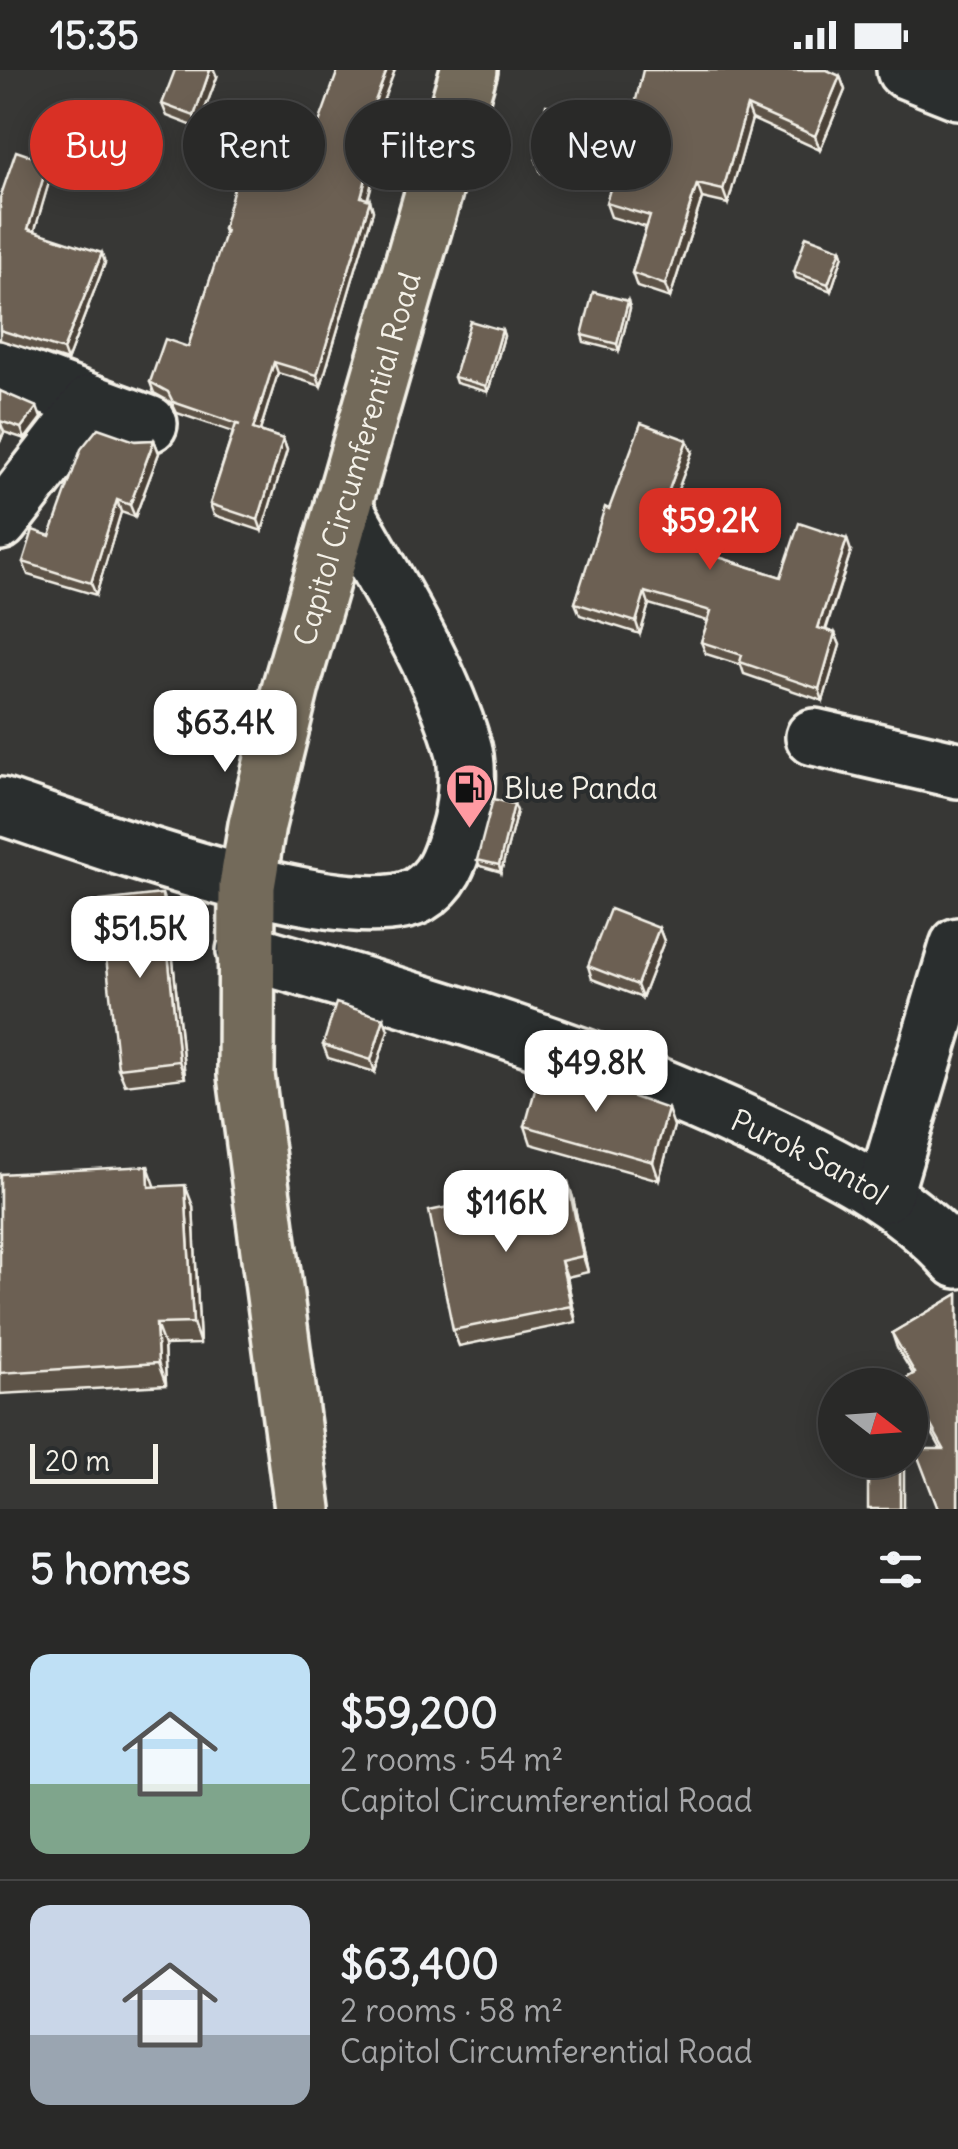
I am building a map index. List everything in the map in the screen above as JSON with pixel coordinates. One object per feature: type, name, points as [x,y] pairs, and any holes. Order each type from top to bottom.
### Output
[{"type":"main road","name":"Capitol Circumferential Road","points":[[303,1509],[246,1075],[247,886],[274,752],[469,70]]},
{"type":"street","points":[[904,70],[958,91]]},
{"type":"street","points":[[0,369],[149,424]]},
{"type":"street","points":[[0,522],[92,403]]},
{"type":"street","points":[[0,806],[247,886],[373,905],[418,896],[446,871],[464,815],[464,746],[439,685],[343,504]]},
{"type":"street","points":[[814,737],[958,770]]},
{"type":"street","points":[[884,1194],[958,946]]},
{"type":"street","name":"Purok Santol","points":[[245,951],[595,1058],[794,1146],[884,1194],[958,1260]]},
{"type":"building","points":[[175,70],[210,70],[200,100],[183,100],[183,112],[163,101]]},
{"type":"building","points":[[338,70],[387,70],[375,100],[345,100],[345,190],[363,190],[361,197],[370,200],[317,375],[274,362],[253,429],[283,439],[258,520],[210,504],[236,424],[240,425],[173,402],[168,392],[150,382],[165,339],[188,347],[226,230],[223,229],[233,190],[325,190],[325,106]]},
{"type":"building","points":[[643,70],[827,70],[840,76],[815,136],[747,106],[723,190],[697,184],[665,285],[632,273],[650,216],[606,203],[610,190],[671,190],[671,100],[636,100]]},
{"type":"building","points":[[16,151],[30,156],[30,190],[40,190],[28,229],[102,253],[63,350],[0,330],[0,198]]},
{"type":"building","points":[[806,236],[841,249],[828,284],[794,272]]},
{"type":"building","points":[[593,292],[628,301],[617,344],[582,335]]},
{"type":"building","points":[[470,321],[502,330],[486,386],[454,377]]},
{"type":"building","points":[[0,391],[37,407],[21,428],[0,421]]},
{"type":"building","points":[[641,423],[687,440],[657,523],[665,526],[663,532],[717,548],[715,556],[781,577],[799,523],[847,539],[818,628],[835,633],[819,689],[740,662],[742,655],[701,642],[711,611],[645,592],[636,622],[575,603],[605,507],[609,509]]},
{"type":"building","points":[[98,428],[135,441],[154,440],[130,505],[117,500],[91,583],[23,562],[33,530],[50,536],[81,449]]},
{"type":"building","points":[[493,799],[514,804],[499,865],[477,860]]},
{"type":"building","points":[[162,894],[179,1061],[118,1068],[100,901]]},
{"type":"building","points":[[610,909],[659,928],[637,985],[588,966]]},
{"type":"building","points":[[336,1003],[384,1018],[371,1060],[323,1045]]},
{"type":"building","points":[[542,1065],[668,1109],[653,1162],[525,1126]]},
{"type":"building","points":[[148,1166],[149,1187],[185,1185],[193,1323],[156,1324],[158,1363],[0,1373],[0,1174]]},
{"type":"building","points":[[568,1182],[583,1256],[561,1261],[571,1306],[453,1330],[429,1211]]},
{"type":"building","points":[[958,1294],[958,1509],[938,1509],[926,1478],[928,1449],[944,1449],[928,1420],[928,1368],[912,1368],[892,1333]]},
{"type":"building","points":[[868,1478],[900,1478],[900,1509],[868,1509]]},
{"type":"place","name":"Blue Panda","points":[[469,830]]}]
